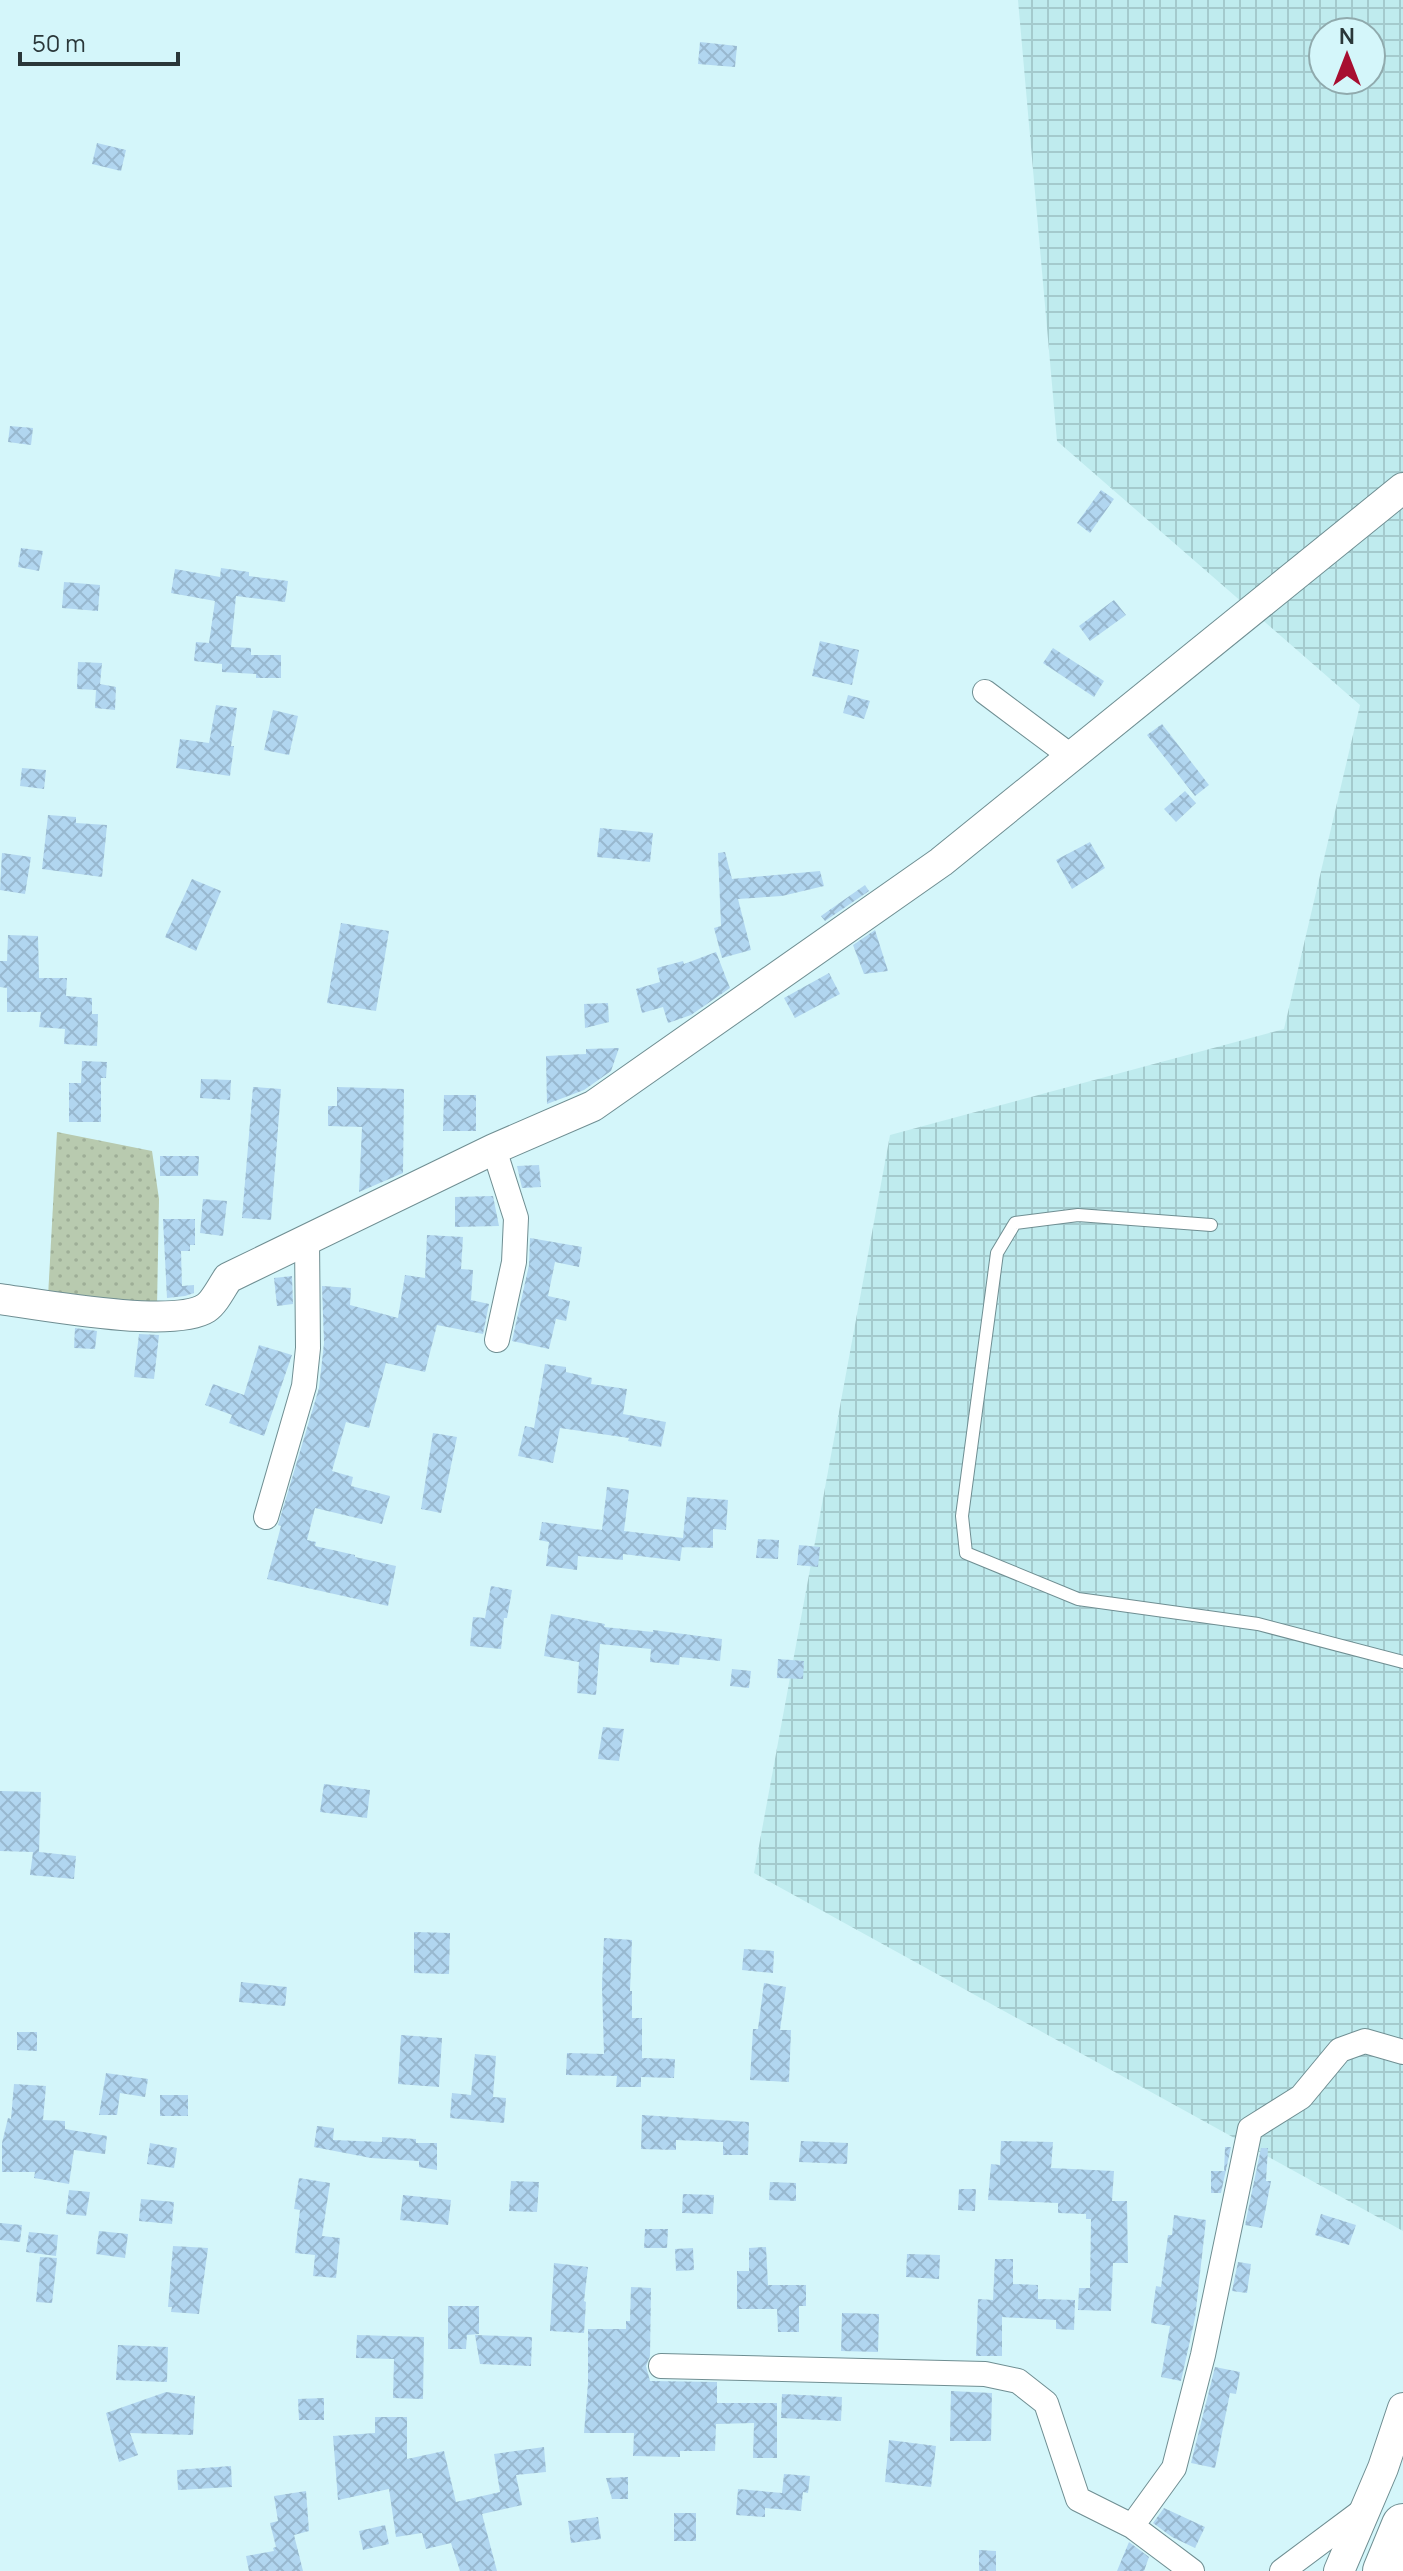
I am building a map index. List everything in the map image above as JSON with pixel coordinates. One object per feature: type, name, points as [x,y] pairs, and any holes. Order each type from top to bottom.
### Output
[{"type":"highway","points":[[1384,2571],[1385,2516]]},
{"type":"street","points":[[0,1299],[79,1311],[175,1318],[207,1308],[228,1278],[494,1149],[593,1106],[941,862],[1403,488]]},
{"type":"street","points":[[985,692],[1072,757]]},
{"type":"street","points":[[494,1149],[516,1218],[514,1262],[497,1340]]},
{"type":"street","points":[[266,1517],[304,1386],[308,1348],[307,1239]]},
{"type":"street","points":[[1132,2526],[1174,2468],[1205,2343],[1250,2129],[1301,2097],[1340,2050],[1365,2041],[1403,2052]]},
{"type":"street","points":[[661,2366],[985,2374],[1018,2381],[1046,2403],[1078,2499],[1132,2526],[1192,2571]]},
{"type":"street","points":[[1339,2571],[1385,2516],[1403,2408]]},
{"type":"street","points":[[1282,2571],[1385,2516]]},
{"type":"lane","points":[[1211,1225],[1078,1215],[1015,1223],[997,1253],[962,1516],[966,1553],[1078,1599],[1258,1624],[1403,1662]]},
{"type":"shaded area","points":[[1018,0],[1403,0],[1403,2231],[754,1873],[890,1135],[1284,1029],[1360,705],[1057,441]]},
{"type":"green space","points":[[57,1132],[152,1151],[159,1199],[157,1307],[48,1297]]},
{"type":"building","points":[[700,42],[737,46],[735,67],[698,64]]},
{"type":"building","points":[[97,143],[126,150],[121,171],[92,164]]},
{"type":"building","points":[[10,426],[33,428],[31,445],[8,442]]},
{"type":"building","points":[[1101,490],[1114,499],[1090,533],[1077,523]]},
{"type":"building","points":[[21,548],[43,551],[39,571],[18,567]]},
{"type":"building","points":[[221,568],[249,572],[249,576],[288,581],[285,602],[236,596],[231,647],[251,648],[251,655],[281,655],[281,678],[256,678],[256,674],[222,672],[222,664],[194,661],[196,642],[209,643],[215,601],[171,593],[175,569],[220,577]]},
{"type":"building","points":[[64,582],[100,585],[98,611],[62,608]]},
{"type":"building","points":[[1114,600],[1126,615],[1090,641],[1079,626]]},
{"type":"building","points":[[820,641],[859,650],[852,685],[812,676]]},
{"type":"building","points":[[1053,648],[1104,681],[1094,697],[1043,663]]},
{"type":"building","points":[[78,662],[102,663],[100,684],[116,687],[115,710],[95,708],[96,690],[77,689]]},
{"type":"building","points":[[848,695],[870,701],[864,719],[843,713]]},
{"type":"building","points":[[216,705],[237,708],[230,776],[176,768],[180,739],[209,743]]},
{"type":"building","points":[[273,710],[298,716],[289,755],[264,750]]},
{"type":"building","points":[[1162,724],[1209,785],[1195,796],[1147,735]]},
{"type":"building","points":[[22,768],[46,770],[44,789],[20,786]]},
{"type":"building","points":[[1185,791],[1196,803],[1176,822],[1164,809]]},
{"type":"building","points":[[48,815],[76,817],[76,823],[107,825],[102,877],[42,869]]},
{"type":"building","points":[[600,828],[653,833],[650,862],[597,857]]},
{"type":"building","points":[[1090,842],[1105,868],[1072,889],[1056,860]]},
{"type":"building","points":[[725,852],[732,879],[820,871],[824,886],[782,896],[738,899],[751,950],[722,958],[714,928],[721,926],[718,853]]},
{"type":"building","points":[[2,853],[31,857],[25,894],[0,890]]},
{"type":"building","points":[[192,879],[221,891],[196,951],[165,937]]},
{"type":"building","points":[[865,885],[869,891],[825,921],[821,916]]},
{"type":"building","points":[[341,923],[389,931],[376,1011],[327,1003]]},
{"type":"building","points":[[875,930],[888,971],[864,974],[853,945]]},
{"type":"building","points":[[8,935],[38,936],[39,978],[67,978],[66,996],[92,998],[92,1014],[98,1014],[97,1046],[64,1044],[65,1029],[39,1027],[41,1012],[7,1012],[7,988],[0,987],[0,961],[7,961]]},
{"type":"building","points":[[716,952],[730,988],[691,1015],[668,1023],[663,1007],[642,1013],[636,989],[660,982],[657,968],[683,961],[684,964]]},
{"type":"building","points":[[829,973],[840,994],[795,1018],[784,998]]},
{"type":"building","points":[[608,1003],[609,1022],[585,1028],[584,1004]]},
{"type":"building","points":[[619,1048],[611,1071],[584,1090],[547,1104],[546,1056],[586,1054],[586,1049]]},
{"type":"building","points":[[82,1061],[107,1062],[106,1078],[101,1078],[101,1122],[69,1122],[69,1083],[81,1083]]},
{"type":"building","points":[[201,1079],[231,1080],[230,1100],[200,1098]]},
{"type":"building","points":[[253,1087],[281,1089],[271,1220],[242,1218]]},
{"type":"building","points":[[337,1087],[404,1089],[403,1173],[359,1192],[362,1127],[328,1126],[328,1106],[337,1106]]},
{"type":"building","points":[[444,1095],[476,1095],[476,1131],[443,1131]]},
{"type":"building","points":[[160,1156],[199,1156],[198,1176],[160,1176]]},
{"type":"building","points":[[539,1165],[541,1187],[522,1188],[517,1166]]},
{"type":"building","points":[[493,1196],[499,1226],[455,1227],[455,1197]]},
{"type":"building","points":[[203,1199],[227,1201],[223,1236],[200,1233]]},
{"type":"building","points":[[163,1219],[195,1219],[195,1245],[190,1245],[190,1251],[181,1251],[182,1286],[194,1285],[194,1293],[167,1298]]},
{"type":"building","points":[[427,1235],[463,1237],[461,1269],[473,1270],[471,1300],[489,1304],[483,1334],[437,1325],[425,1372],[386,1363],[369,1428],[346,1422],[332,1471],[353,1477],[351,1486],[390,1496],[382,1524],[315,1508],[307,1540],[316,1542],[315,1546],[396,1566],[388,1606],[267,1579],[281,1526],[278,1525],[319,1388],[324,1343],[322,1286],[351,1288],[350,1305],[398,1318],[405,1275],[425,1278]]},
{"type":"building","points":[[530,1238],[582,1247],[579,1267],[555,1262],[548,1296],[570,1301],[566,1321],[556,1319],[549,1349],[512,1341],[529,1265]]},
{"type":"building","points":[[292,1276],[293,1304],[277,1306],[274,1278]]},
{"type":"building","points":[[75,1328],[97,1331],[95,1349],[74,1348]]},
{"type":"building","points":[[139,1334],[159,1335],[154,1379],[134,1377]]},
{"type":"building","points":[[259,1345],[292,1355],[264,1436],[229,1423],[232,1415],[205,1405],[213,1384],[244,1395]]},
{"type":"building","points":[[545,1364],[566,1367],[566,1372],[592,1378],[591,1384],[627,1389],[623,1414],[666,1422],[661,1447],[628,1441],[629,1438],[560,1428],[553,1463],[518,1456],[525,1426],[534,1428]]},
{"type":"building","points":[[433,1433],[457,1437],[441,1513],[421,1509]]},
{"type":"building","points":[[607,1487],[629,1490],[624,1531],[683,1538],[687,1497],[728,1500],[726,1530],[713,1529],[713,1548],[682,1547],[680,1561],[623,1554],[623,1560],[578,1556],[577,1570],[546,1566],[549,1542],[539,1540],[542,1522],[602,1530]]},
{"type":"building","points":[[758,1539],[779,1540],[778,1559],[756,1558]]},
{"type":"building","points":[[799,1545],[820,1547],[818,1567],[797,1565]]},
{"type":"building","points":[[491,1586],[512,1590],[507,1618],[504,1618],[501,1649],[470,1646],[473,1617],[485,1618]]},
{"type":"building","points":[[551,1614],[605,1624],[604,1627],[722,1639],[720,1661],[680,1657],[679,1665],[650,1662],[651,1649],[600,1644],[596,1695],[577,1693],[579,1662],[544,1656]]},
{"type":"building","points":[[778,1659],[804,1661],[803,1679],[777,1678]]},
{"type":"building","points":[[732,1669],[751,1671],[749,1688],[730,1686]]},
{"type":"building","points":[[603,1727],[624,1729],[619,1761],[598,1759]]},
{"type":"building","points":[[324,1784],[370,1790],[367,1818],[320,1812]]},
{"type":"building","points":[[0,1791],[41,1792],[39,1852],[76,1856],[74,1879],[30,1875],[33,1852],[0,1851]]},
{"type":"building","points":[[414,1932],[450,1933],[449,1974],[414,1973]]},
{"type":"building","points":[[604,1938],[632,1940],[632,2018],[642,2018],[642,2058],[675,2059],[674,2078],[641,2077],[641,2087],[616,2087],[617,2076],[566,2075],[567,2053],[604,2054]]},
{"type":"building","points":[[744,1949],[774,1951],[773,1973],[742,1970]]},
{"type":"building","points":[[241,1982],[287,1987],[285,2006],[239,2002]]},
{"type":"building","points":[[764,1983],[786,1987],[780,2030],[791,2030],[789,2082],[750,2080],[753,2029],[758,2029]]},
{"type":"building","points":[[17,2032],[37,2032],[37,2051],[17,2050]]},
{"type":"building","points":[[401,2035],[442,2038],[439,2087],[398,2084]]},
{"type":"building","points":[[475,2054],[496,2056],[493,2097],[506,2098],[504,2123],[450,2118],[452,2093],[471,2095]]},
{"type":"building","points":[[106,2073],[148,2079],[145,2097],[120,2093],[117,2115],[99,2115]]},
{"type":"building","points":[[14,2084],[46,2086],[43,2120],[65,2121],[65,2129],[107,2136],[105,2154],[74,2150],[69,2184],[34,2178],[35,2172],[2,2172],[2,2143],[8,2118],[11,2119]]},
{"type":"building","points":[[160,2095],[188,2095],[188,2116],[160,2116]]},
{"type":"building","points":[[642,2115],[749,2122],[748,2155],[723,2155],[723,2142],[676,2140],[676,2150],[641,2149]]},
{"type":"building","points":[[317,2126],[334,2128],[333,2140],[382,2142],[382,2137],[437,2143],[437,2170],[419,2167],[419,2161],[371,2158],[314,2147]]},
{"type":"building","points":[[801,2141],[848,2143],[847,2164],[799,2162]]},
{"type":"building","points":[[1001,2141],[1053,2142],[1051,2168],[1114,2171],[1112,2201],[1127,2201],[1128,2263],[1113,2263],[1111,2311],[1078,2310],[1079,2288],[1090,2288],[1091,2219],[1086,2219],[1086,2214],[1058,2213],[1058,2203],[988,2200],[991,2164],[1000,2165]]},
{"type":"building","points":[[150,2143],[177,2148],[174,2168],[147,2164]]},
{"type":"building","points":[[1225,2147],[1231,2147],[1221,2193],[1211,2193],[1211,2171],[1224,2171]]},
{"type":"building","points":[[1261,2148],[1268,2148],[1266,2181],[1271,2181],[1262,2228],[1245,2225]]},
{"type":"building","points":[[299,2178],[330,2183],[322,2236],[340,2238],[336,2278],[313,2276],[315,2255],[295,2253],[300,2210],[294,2209]]},
{"type":"building","points":[[511,2181],[539,2182],[537,2212],[509,2211]]},
{"type":"building","points":[[770,2182],[796,2183],[796,2201],[769,2200]]},
{"type":"building","points":[[959,2189],[976,2189],[975,2211],[958,2210]]},
{"type":"building","points":[[69,2190],[90,2192],[86,2216],[66,2214]]},
{"type":"building","points":[[683,2194],[714,2195],[713,2214],[682,2213]]},
{"type":"building","points":[[403,2195],[451,2200],[448,2225],[400,2220]]},
{"type":"building","points":[[141,2199],[174,2202],[172,2224],[139,2221]]},
{"type":"building","points":[[1321,2214],[1356,2225],[1349,2245],[1315,2235]]},
{"type":"building","points":[[1174,2215],[1206,2220],[1195,2318],[1181,2381],[1161,2377],[1170,2326],[1151,2323],[1156,2286],[1161,2287]]},
{"type":"building","points":[[0,2223],[22,2225],[20,2242],[0,2240]]},
{"type":"building","points":[[645,2229],[668,2229],[667,2248],[644,2248]]},
{"type":"building","points":[[99,2231],[128,2234],[125,2258],[96,2254]]},
{"type":"building","points":[[29,2232],[58,2235],[56,2256],[26,2252]]},
{"type":"building","points":[[173,2246],[208,2248],[199,2314],[171,2312],[172,2307],[168,2307]]},
{"type":"building","points":[[766,2247],[768,2285],[806,2285],[806,2306],[799,2306],[799,2332],[778,2332],[777,2309],[737,2309],[737,2271],[749,2271],[749,2248]]},
{"type":"building","points":[[693,2248],[694,2270],[676,2271],[675,2249]]},
{"type":"building","points":[[907,2254],[940,2255],[939,2279],[906,2277]]},
{"type":"building","points":[[40,2257],[57,2258],[52,2303],[36,2302]]},
{"type":"building","points":[[995,2259],[1013,2259],[1013,2284],[1038,2285],[1038,2299],[1075,2300],[1074,2330],[1056,2329],[1056,2320],[1002,2317],[1002,2356],[976,2356],[978,2299],[993,2300]]},
{"type":"building","points":[[1238,2262],[1251,2264],[1247,2293],[1232,2291]]},
{"type":"building","points":[[554,2263],[588,2267],[584,2333],[550,2331]]},
{"type":"building","points":[[631,2287],[651,2288],[650,2356],[646,2366],[650,2381],[717,2382],[717,2403],[777,2403],[777,2458],[753,2458],[754,2423],[716,2424],[715,2451],[680,2451],[680,2457],[633,2456],[634,2433],[584,2433],[588,2329],[626,2329],[626,2321],[630,2321]]},
{"type":"building","points":[[448,2306],[479,2306],[479,2334],[467,2335],[466,2349],[448,2349]]},
{"type":"building","points":[[842,2313],[879,2314],[878,2352],[841,2351]]},
{"type":"building","points":[[357,2335],[424,2337],[423,2399],[393,2398],[394,2359],[356,2358]]},
{"type":"building","points":[[475,2335],[532,2337],[531,2366],[480,2364]]},
{"type":"building","points":[[118,2345],[168,2347],[167,2382],[116,2380]]},
{"type":"building","points":[[1215,2367],[1240,2372],[1236,2394],[1230,2393],[1215,2468],[1191,2463]]},
{"type":"building","points":[[951,2391],[992,2393],[991,2441],[950,2441]]},
{"type":"building","points":[[166,2392],[195,2396],[193,2435],[130,2433],[138,2455],[119,2462],[106,2413]]},
{"type":"building","points":[[782,2394],[842,2397],[841,2421],[781,2418]]},
{"type":"building","points":[[324,2398],[324,2420],[299,2420],[298,2399]]},
{"type":"building","points":[[375,2417],[407,2417],[407,2459],[444,2451],[456,2502],[500,2492],[494,2454],[544,2447],[546,2472],[516,2475],[522,2505],[482,2514],[497,2571],[460,2571],[451,2543],[426,2549],[422,2533],[396,2537],[389,2489],[338,2500],[333,2436],[375,2433]]},
{"type":"building","points":[[889,2440],[936,2446],[931,2487],[885,2482]]},
{"type":"building","points":[[231,2466],[232,2487],[178,2490],[177,2470]]},
{"type":"building","points":[[784,2474],[810,2476],[808,2493],[803,2492],[801,2511],[765,2508],[765,2517],[736,2515],[738,2489],[782,2493]]},
{"type":"building","points":[[628,2477],[628,2499],[612,2499],[606,2478]]},
{"type":"building","points":[[306,2491],[309,2531],[294,2535],[303,2571],[249,2571],[246,2556],[274,2551],[276,2547],[270,2523],[278,2521],[274,2496]]},
{"type":"building","points":[[1164,2508],[1205,2527],[1195,2548],[1153,2523]]},
{"type":"building","points":[[674,2513],[696,2513],[696,2541],[674,2541]]},
{"type":"building","points":[[598,2517],[601,2539],[571,2543],[568,2521]]},
{"type":"building","points":[[385,2525],[389,2544],[363,2550],[359,2531]]},
{"type":"building","points":[[1129,2542],[1149,2557],[1144,2571],[1117,2571]]},
{"type":"building","points":[[979,2550],[996,2551],[996,2571],[979,2571]]}]
